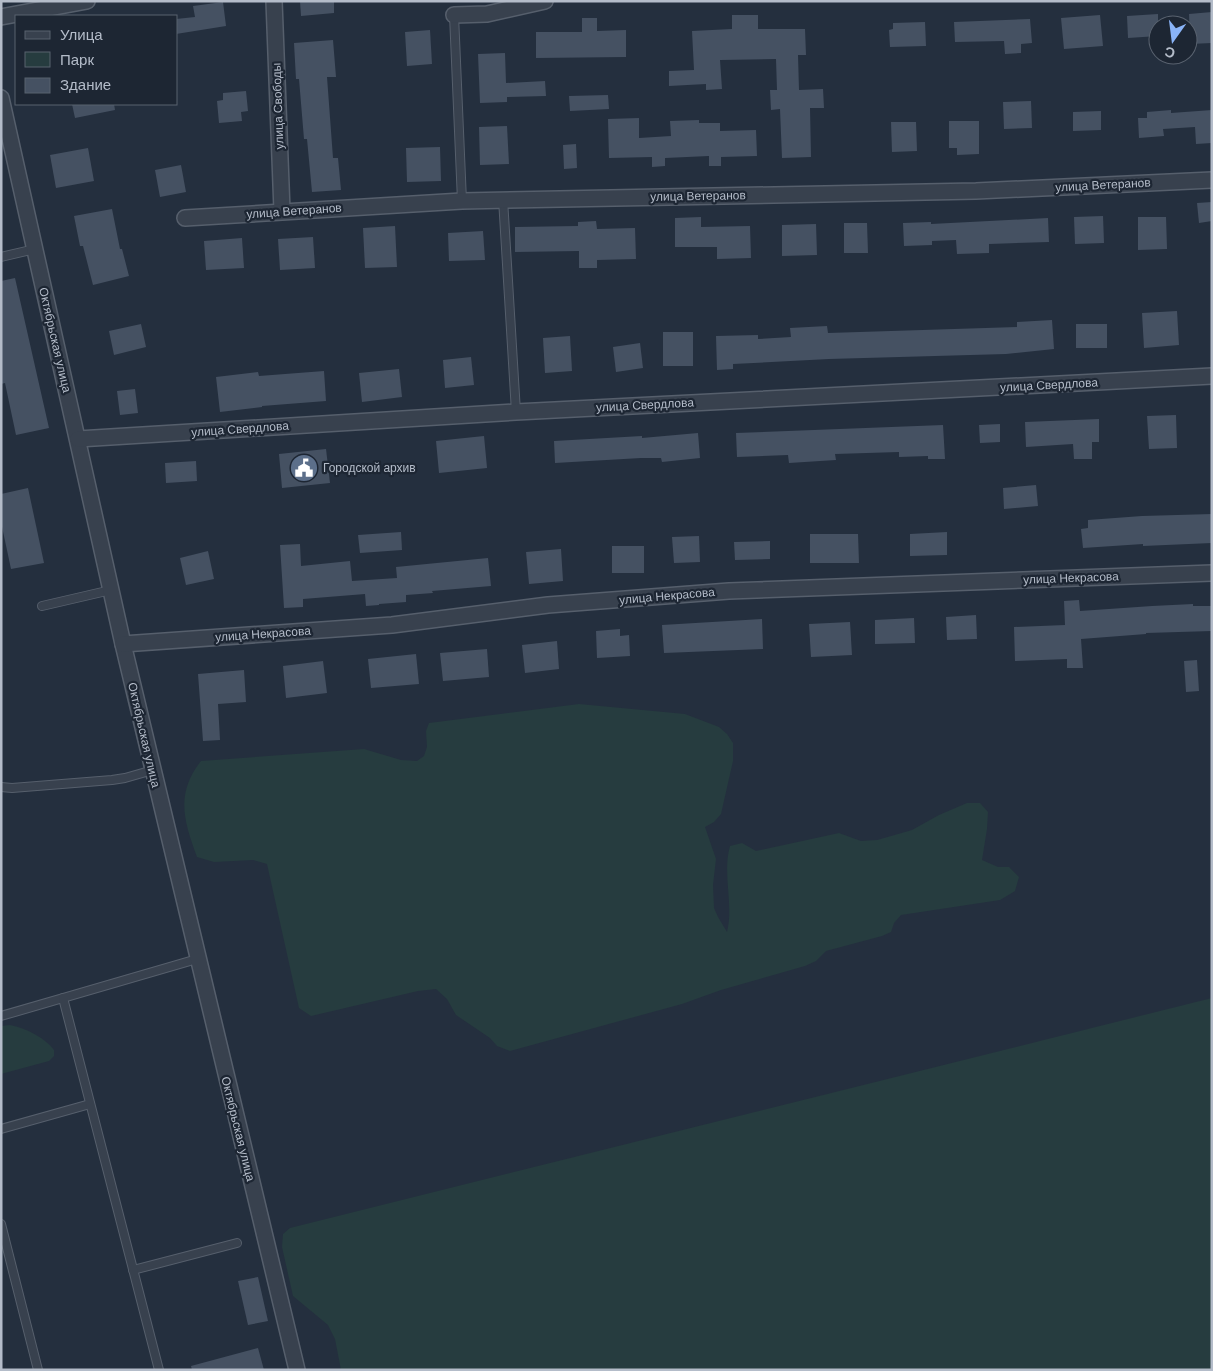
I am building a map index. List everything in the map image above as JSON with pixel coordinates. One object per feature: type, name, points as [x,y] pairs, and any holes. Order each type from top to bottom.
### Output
[{"type":"street","points":[[1,17],[87,1]]},
{"type":"street","name":"улица Свободы","points":[[274,1],[282,211]]},
{"type":"street","points":[[454,15],[487,14],[544,1]]},
{"type":"street","name":"Октябрьская улица","points":[[1,98],[123,644],[197,960],[297,1370]]},
{"type":"street","name":"улица Ветеранов","points":[[185,218],[502,199],[899,193],[1212,180]]},
{"type":"street","name":"улица Свердлова","points":[[78,439],[516,412],[1212,376]]},
{"type":"street","name":"улица Некрасова","points":[[123,644],[392,625],[548,605],[729,591],[1212,573]]},
{"type":"lane","points":[[454,15],[462,201]]},
{"type":"lane","points":[[502,199],[516,412]]},
{"type":"lane","points":[[1,257],[35,249]]},
{"type":"lane","points":[[42,606],[111,590]]},
{"type":"lane","points":[[1,787],[12,788],[112,780],[153,770]]},
{"type":"lane","points":[[1,1016],[197,960]]},
{"type":"lane","points":[[63,998],[159,1370]]},
{"type":"lane","points":[[1,1129],[90,1104]]},
{"type":"lane","points":[[1,1224],[38,1370]]},
{"type":"lane","points":[[133,1270],[237,1243]]},
{"type":"green space","points":[[579,704],[685,714],[719,727],[733,743],[733,761],[721,814],[714,822],[705,827],[716,859],[713,885],[714,908],[727,932],[729,911],[727,867],[730,846],[742,843],[756,851],[839,833],[861,841],[877,840],[912,830],[939,815],[967,803],[980,803],[988,812],[982,860],[998,867],[1009,867],[1019,877],[1015,891],[1000,900],[901,915],[894,923],[891,932],[826,951],[816,961],[805,966],[721,990],[682,1004],[510,1051],[497,1046],[490,1038],[456,1015],[447,999],[436,989],[418,991],[311,1016],[299,1008],[267,864],[253,860],[214,862],[197,857],[188,831],[184,808],[188,785],[201,761],[364,749],[401,760],[417,761],[424,756],[427,747],[426,731],[429,723]]},
{"type":"green space","points":[[1212,998],[1212,1370],[341,1370],[335,1339],[328,1325],[293,1296],[282,1247],[283,1234],[290,1228]]},
{"type":"green space","points":[[10,1025],[29,1031],[40,1038],[54,1050],[54,1056],[49,1061],[1,1074],[1,1026]]},
{"type":"building","points":[[300,1],[334,1],[334,13],[301,16]]},
{"type":"building","points":[[223,2],[226,26],[178,34],[178,19],[195,17],[193,6]]},
{"type":"building","points":[[1212,12],[1212,43],[1198,44],[1198,15],[1189,14]]},
{"type":"building","points":[[1158,14],[1148,15],[1148,37],[1128,38],[1127,16]]},
{"type":"building","points":[[732,15],[758,15],[758,29],[805,29],[806,55],[798,55],[799,90],[823,89],[824,108],[810,108],[811,157],[782,158],[780,109],[771,110],[770,90],[777,90],[776,59],[720,60],[722,89],[706,90],[706,84],[669,86],[669,71],[694,70],[692,31],[732,29]]},
{"type":"building","points":[[1100,15],[1103,46],[1064,49],[1061,18]]},
{"type":"building","points":[[582,18],[597,18],[597,31],[626,30],[626,57],[536,58],[536,32],[582,32]]},
{"type":"building","points":[[1030,19],[1032,43],[1021,44],[1021,53],[1005,54],[1004,41],[955,42],[954,22]]},
{"type":"building","points":[[925,22],[926,46],[890,47],[889,30],[893,29],[893,23]]},
{"type":"building","points":[[430,30],[432,64],[407,66],[405,32]]},
{"type":"building","points":[[333,40],[336,77],[327,77],[333,158],[338,158],[341,190],[312,192],[307,139],[304,139],[299,79],[296,79],[294,43]]},
{"type":"building","points":[[505,53],[506,83],[545,81],[546,96],[507,97],[507,102],[480,103],[478,54]]},
{"type":"building","points":[[246,91],[248,111],[241,112],[242,121],[219,123],[217,101],[223,100],[223,93]]},
{"type":"building","points":[[608,95],[609,109],[570,111],[569,96]]},
{"type":"building","points":[[1031,101],[1032,128],[1004,129],[1003,102]]},
{"type":"building","points":[[72,105],[114,105],[115,110],[75,118]]},
{"type":"building","points":[[1171,110],[1171,113],[1212,110],[1212,143],[1196,144],[1195,127],[1163,129],[1164,136],[1139,138],[1138,118],[1147,118],[1147,112]]},
{"type":"building","points":[[1101,111],[1101,130],[1073,131],[1073,112]]},
{"type":"building","points":[[639,118],[639,138],[671,136],[670,121],[699,120],[699,123],[720,123],[720,131],[756,130],[757,156],[721,157],[721,166],[709,166],[709,156],[665,158],[665,166],[652,167],[652,157],[609,158],[608,119]]},
{"type":"building","points":[[949,121],[979,121],[979,154],[957,155],[957,148],[949,148]]},
{"type":"building","points":[[891,122],[916,122],[917,151],[892,152]]},
{"type":"building","points":[[507,126],[509,164],[480,165],[479,127]]},
{"type":"building","points":[[576,144],[577,168],[564,169],[563,145]]},
{"type":"building","points":[[440,147],[441,181],[407,182],[406,148]]},
{"type":"building","points":[[88,148],[94,181],[56,188],[50,155]]},
{"type":"building","points":[[181,165],[186,192],[160,197],[155,170]]},
{"type":"building","points":[[1212,202],[1212,221],[1199,223],[1197,203]]},
{"type":"building","points":[[112,209],[120,249],[122,249],[129,276],[93,285],[83,246],[80,246],[74,216]]},
{"type":"building","points":[[1103,216],[1104,243],[1075,244],[1074,217]]},
{"type":"building","points":[[701,217],[701,227],[750,226],[751,258],[717,259],[717,247],[675,247],[675,218]]},
{"type":"building","points":[[1138,217],[1166,217],[1167,249],[1138,250]]},
{"type":"building","points":[[1048,218],[1049,242],[989,244],[989,253],[957,254],[956,240],[932,241],[932,245],[904,246],[903,223],[931,222],[931,224]]},
{"type":"building","points":[[596,221],[597,229],[635,228],[636,259],[597,260],[597,268],[579,268],[579,251],[515,252],[515,227],[578,226],[578,222]]},
{"type":"building","points":[[844,223],[867,223],[868,253],[844,253]]},
{"type":"building","points":[[816,224],[817,255],[782,256],[782,225]]},
{"type":"building","points":[[395,226],[397,267],[365,268],[363,228]]},
{"type":"building","points":[[483,231],[485,260],[449,261],[448,233]]},
{"type":"building","points":[[313,237],[315,268],[280,270],[278,239]]},
{"type":"building","points":[[242,238],[244,268],[206,270],[204,241]]},
{"type":"building","points":[[15,278],[49,428],[16,435],[5,383],[1,384],[1,281]]},
{"type":"building","points":[[1177,311],[1179,345],[1144,348],[1142,313]]},
{"type":"building","points":[[1052,320],[1054,349],[1006,354],[733,364],[733,369],[717,370],[716,336],[758,335],[758,339],[791,337],[790,328],[827,326],[828,333],[1017,327],[1017,322]]},
{"type":"building","points":[[141,324],[146,347],[114,355],[109,331]]},
{"type":"building","points":[[1076,324],[1107,324],[1107,348],[1076,348]]},
{"type":"building","points":[[663,332],[693,332],[693,366],[663,366]]},
{"type":"building","points":[[570,336],[572,371],[545,373],[543,338]]},
{"type":"building","points":[[640,343],[643,368],[616,372],[613,347]]},
{"type":"building","points":[[471,357],[474,385],[445,388],[443,360]]},
{"type":"building","points":[[399,369],[402,397],[362,402],[359,373]]},
{"type":"building","points":[[324,371],[326,401],[262,406],[220,412],[216,377],[258,372],[259,376]]},
{"type":"building","points":[[135,389],[138,413],[120,415],[117,391]]},
{"type":"building","points":[[1176,415],[1177,448],[1149,449],[1147,416]]},
{"type":"building","points":[[1099,419],[1099,442],[1092,442],[1092,459],[1074,459],[1073,444],[1026,447],[1025,422]]},
{"type":"building","points":[[1000,424],[1000,442],[980,443],[979,425]]},
{"type":"building","points":[[943,425],[945,459],[928,459],[928,456],[899,457],[899,452],[835,454],[836,460],[789,463],[788,455],[737,457],[736,433]]},
{"type":"building","points":[[698,433],[700,458],[662,462],[661,458],[641,458],[555,463],[554,441],[642,436],[642,438]]},
{"type":"building","points":[[484,436],[487,468],[439,473],[436,441]]},
{"type":"building","name":"Городской архив","points":[[326,449],[330,483],[282,488],[279,454]]},
{"type":"building","points":[[196,461],[197,481],[166,483],[165,463]]},
{"type":"building","points":[[1036,485],[1038,506],[1004,509],[1003,488]]},
{"type":"building","points":[[28,488],[44,563],[11,569],[1,522],[1,494]]},
{"type":"building","points":[[1212,514],[1212,543],[1143,546],[1143,544],[1083,548],[1081,529],[1088,528],[1088,520]]},
{"type":"building","points":[[401,532],[402,550],[360,553],[358,535]]},
{"type":"building","points":[[947,532],[947,555],[910,556],[910,534]]},
{"type":"building","points":[[810,534],[858,534],[859,563],[810,563]]},
{"type":"building","points":[[699,536],[700,562],[674,563],[672,537]]},
{"type":"building","points":[[770,541],[770,559],[735,560],[734,542]]},
{"type":"building","points":[[300,544],[301,566],[350,561],[352,581],[397,578],[396,567],[488,558],[491,586],[406,595],[406,602],[379,605],[366,606],[365,594],[303,599],[303,607],[284,608],[280,545]]},
{"type":"building","points":[[612,546],[644,546],[644,573],[612,573]]},
{"type":"building","points":[[561,549],[563,581],[529,584],[526,552]]},
{"type":"building","points":[[208,551],[214,579],[186,585],[180,558]]},
{"type":"building","points":[[1079,600],[1080,611],[1193,604],[1193,606],[1212,606],[1212,631],[1146,633],[1081,639],[1083,668],[1067,668],[1067,659],[1015,661],[1014,627],[1065,625],[1064,601]]},
{"type":"building","points":[[976,615],[977,639],[947,640],[946,617]]},
{"type":"building","points":[[914,618],[915,643],[875,644],[875,620]]},
{"type":"building","points":[[762,619],[763,649],[664,653],[662,625]]},
{"type":"building","points":[[850,622],[852,655],[811,657],[809,624]]},
{"type":"building","points":[[620,629],[620,636],[629,635],[630,656],[597,658],[596,631]]},
{"type":"building","points":[[557,641],[559,669],[525,673],[522,645]]},
{"type":"building","points":[[487,649],[489,677],[443,681],[440,653]]},
{"type":"building","points":[[416,654],[419,684],[371,688],[368,659]]},
{"type":"building","points":[[1197,660],[1199,691],[1186,692],[1184,661]]},
{"type":"building","points":[[323,661],[327,693],[286,698],[283,666]]},
{"type":"building","points":[[244,670],[246,702],[218,704],[220,740],[203,741],[198,674]]},
{"type":"building","points":[[258,1277],[268,1321],[248,1325],[238,1281]]},
{"type":"building","points":[[258,1348],[264,1370],[192,1370],[191,1366]]},
{"type":"place","name":"Городской архив","points":[[304,468]]}]
